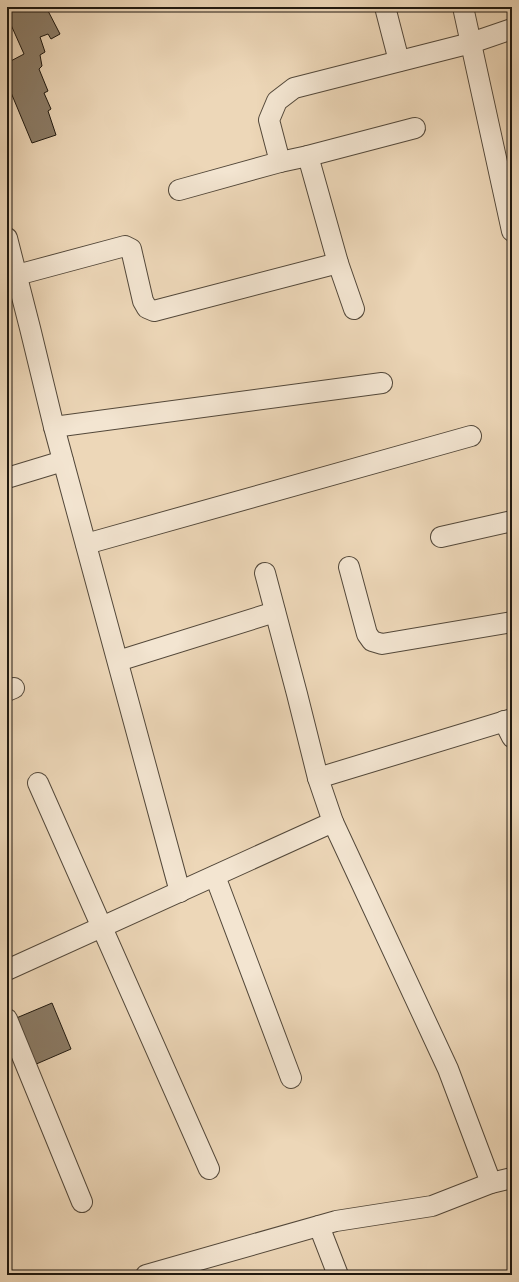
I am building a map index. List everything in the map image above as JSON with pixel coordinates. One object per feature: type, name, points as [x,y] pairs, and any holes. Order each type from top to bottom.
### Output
[{"type":"street","points":[[385,7],[399,61]]},
{"type":"street","points":[[463,7],[512,230]]},
{"type":"street","points":[[280,162],[269,120],[277,101],[294,88],[471,42],[512,29]]},
{"type":"street","points":[[179,190],[280,162],[415,128]]},
{"type":"street","points":[[308,156],[338,263],[354,308]]},
{"type":"street","points":[[7,238],[54,427],[180,892]]},
{"type":"street","points":[[16,275],[125,246],[131,249],[143,301],[147,308],[154,311],[338,263]]},
{"type":"street","points":[[54,427],[382,382]]},
{"type":"street","points":[[86,544],[471,436]]},
{"type":"street","points":[[7,478],[63,461]]},
{"type":"street","points":[[441,537],[512,521]]},
{"type":"street","points":[[349,567],[367,634],[372,641],[382,644],[512,622]]},
{"type":"street","points":[[265,573],[318,778],[333,822],[448,1069],[491,1183]]},
{"type":"street","points":[[118,661],[275,612]]},
{"type":"street","points":[[318,778],[509,726]]},
{"type":"street","points":[[38,783],[209,1169]]},
{"type":"street","points":[[7,970],[333,822]]},
{"type":"street","points":[[215,876],[291,1078]]},
{"type":"street","points":[[7,1019],[82,1202]]},
{"type":"street","points":[[146,1275],[336,1221],[432,1206],[491,1183],[512,1178]]},
{"type":"street","points":[[319,1226],[338,1275]]},
{"type":"building","points":[[7,7],[46,7],[60,34],[51,39],[48,34],[40,37],[45,52],[40,55],[42,66],[39,69],[48,91],[44,93],[51,109],[48,111],[56,135],[32,143],[7,83],[7,63],[24,54],[7,16]]},
{"type":"building","points":[[52,1003],[71,1049],[34,1065],[14,1019]]}]
